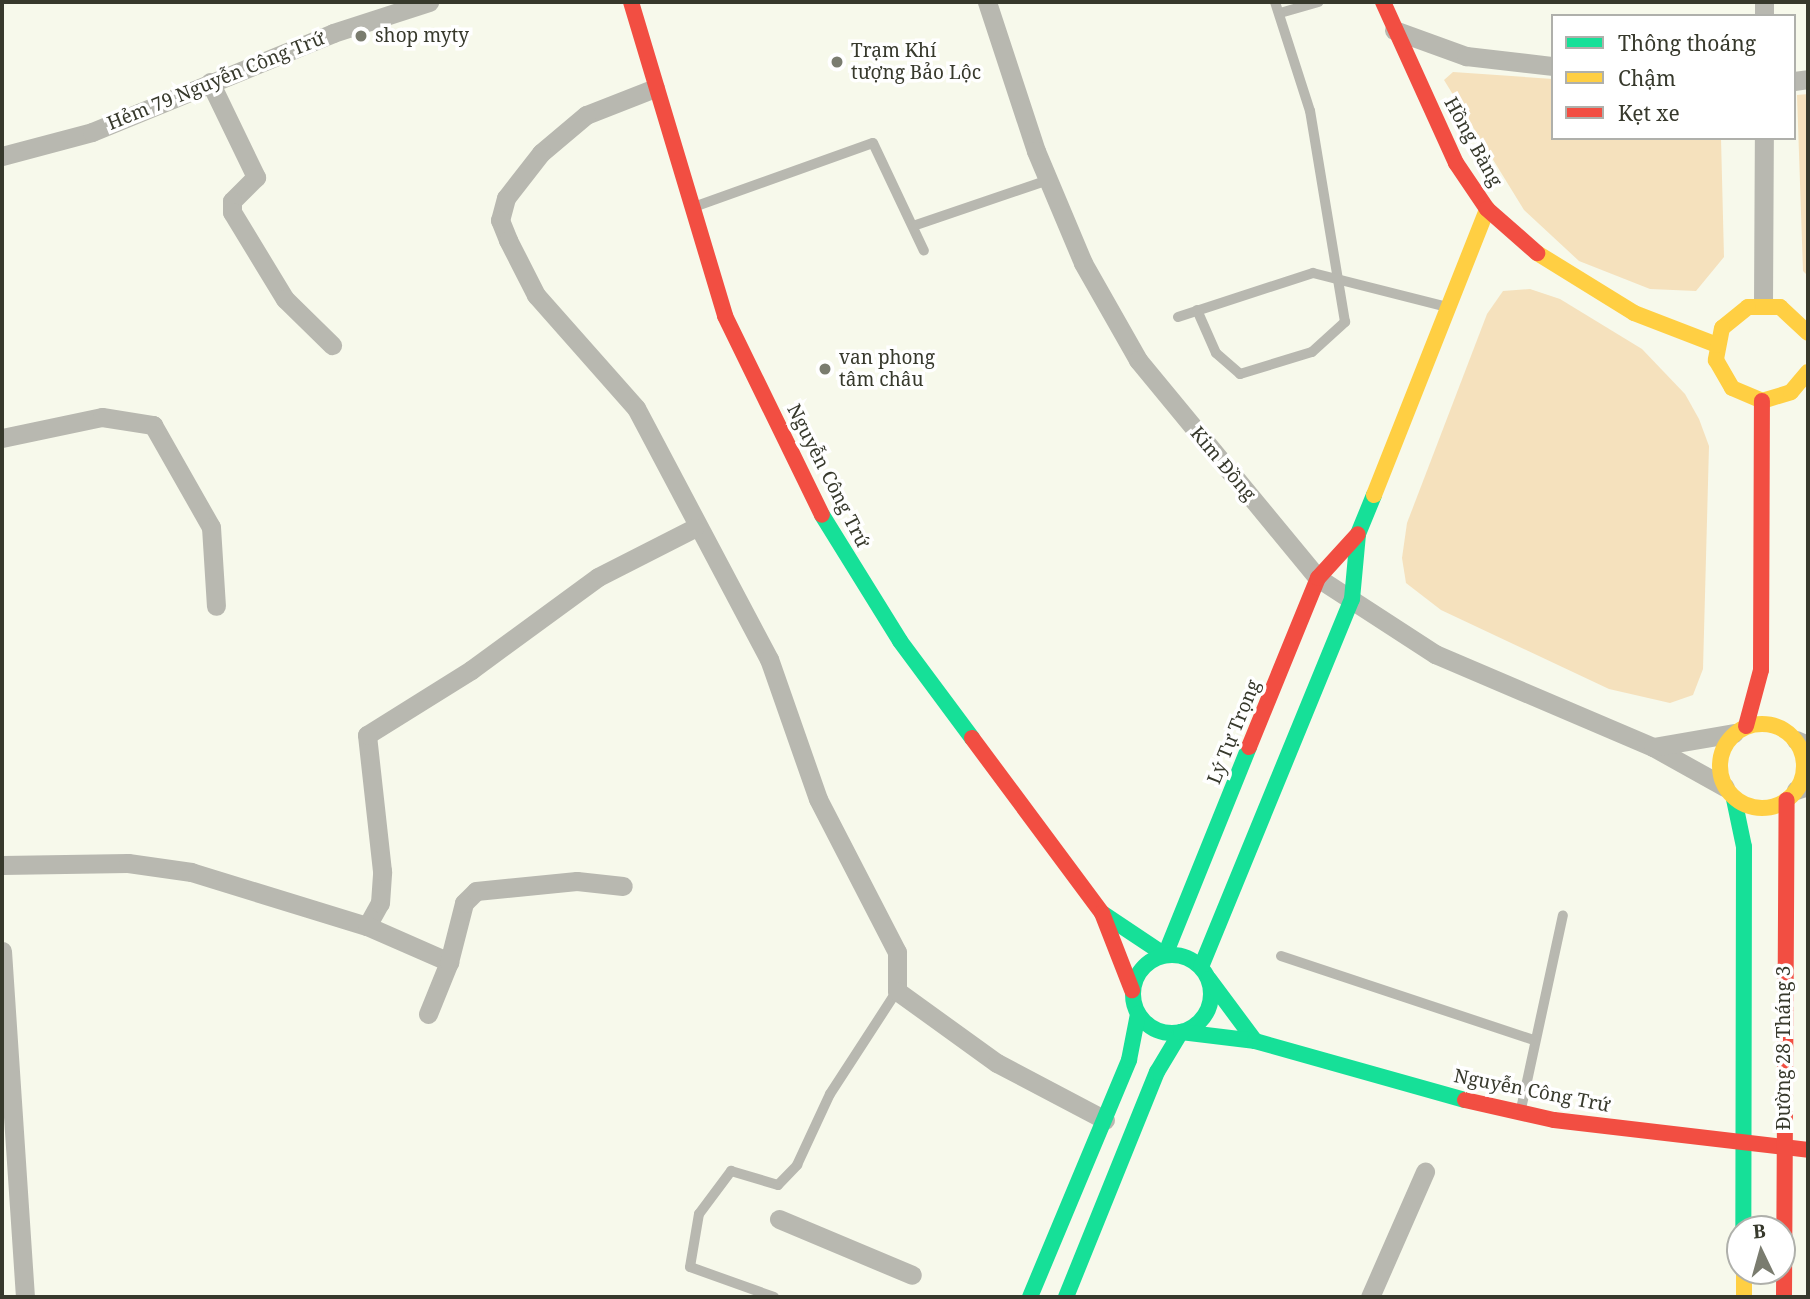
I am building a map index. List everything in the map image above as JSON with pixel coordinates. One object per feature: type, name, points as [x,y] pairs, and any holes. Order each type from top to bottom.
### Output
[{"type":"street","name":"Hẻm 79 Nguyễn Công Trứ","points":[[2,156],[30,153],[92,132],[210,82],[429,2]]},
{"type":"street","name":"Nguyễn Công Trứ","points":[[631,2],[688,209],[725,316],[833,538],[900,641],[1102,913],[1132,989]]},
{"type":"street","name":"Kim Đồng","points":[[987,2],[1048,180],[1083,263],[1138,360],[1318,578],[1435,654],[1653,747],[1730,793]]},
{"type":"street","name":"Hồng Bàng","points":[[1383,2],[1456,163],[1487,209],[1543,258],[1634,313],[1717,345]]},
{"type":"street","points":[[1394,30],[1466,56],[1551,66]]},
{"type":"street","points":[[210,82],[256,177],[232,201],[232,212],[285,299],[332,345]]},
{"type":"street","points":[[655,88],[586,115],[541,153],[506,198],[500,220],[536,295],[636,408],[694,528],[793,714],[818,799],[897,953],[897,991],[997,1063],[1105,1120]]},
{"type":"street","points":[[1763,304],[1764,140]]},
{"type":"street","name":"Lý Tự Trọng","points":[[1205,973],[1352,599],[1358,534],[1487,209]]},
{"type":"street","points":[[1808,332],[1793,314],[1763,304],[1733,315],[1717,345],[1721,375],[1732,388],[1762,401],[1791,393],[1808,372]]},
{"type":"street","points":[[1762,401],[1761,670],[1774,725]]},
{"type":"street","points":[[2,438],[102,417],[153,425],[211,527],[216,606]]},
{"type":"street","points":[[367,926],[380,903],[382,871],[367,735],[471,670],[598,577],[694,528]]},
{"type":"street","name":"Lý Tự Trọng","points":[[1165,955],[1318,578],[1358,534]]},
{"type":"street","points":[[1653,747],[1740,729],[1774,725],[1802,742],[1804,765],[1797,792],[1762,808],[1730,793],[1719,758],[1740,729],[1761,670]]},
{"type":"street","name":"Đường 28 Tháng 3","points":[[1784,1297],[1784,1149],[1797,792]]},
{"type":"street","name":"Đường 28 Tháng 3","points":[[1730,793],[1744,847],[1744,1215]]},
{"type":"street","points":[[2,865],[128,863],[191,872],[367,926],[449,962]]},
{"type":"street","points":[[428,1014],[449,962],[464,902],[476,891],[577,881],[623,886]]},
{"type":"street","name":"Nguyễn Công Trứ","points":[[1102,913],[1165,955]]},
{"type":"street","points":[[2,951],[6,1084],[25,1297]]},
{"type":"street","points":[[1030,1297],[1129,1060],[1138,1014],[1132,989],[1143,967],[1165,955],[1205,973],[1255,1041]]},
{"type":"street","points":[[1066,1297],[1157,1072],[1181,1032],[1210,1006],[1205,973]]},
{"type":"street","points":[[1138,1014],[1157,1031],[1181,1032]]},
{"type":"street","name":"Nguyễn Công Trứ","points":[[1181,1032],[1255,1041],[1521,1113],[1743,1146],[1808,1150]]},
{"type":"street","points":[[1370,1297],[1424,1172]]},
{"type":"street","points":[[779,1219],[912,1275]]},
{"type":"lane","points":[[1197,310],[1216,353],[1240,374],[1312,352],[1334,337],[1345,322],[1342,277],[1310,111],[1275,2]]},
{"type":"lane","points":[[1280,13],[1318,2]]},
{"type":"lane","points":[[688,209],[873,143],[916,225],[925,251]]},
{"type":"lane","points":[[916,225],[1048,180]]},
{"type":"lane","points":[[1178,317],[1313,273],[1342,277],[1448,307]]},
{"type":"lane","points":[[1521,1113],[1534,1040],[1563,915]]},
{"type":"lane","points":[[1282,956],[1534,1040]]},
{"type":"lane","points":[[774,1297],[690,1267],[699,1214],[731,1171],[778,1185],[797,1165],[830,1094],[897,991]]},
{"type":"shaded area","points":[[1453,72],[1551,79],[1551,140],[1721,140],[1724,257],[1696,291],[1650,289],[1579,261],[1524,210],[1444,80]]},
{"type":"shaded area","points":[[1808,94],[1808,276],[1803,271],[1797,95]]},
{"type":"shaded area","points":[[1530,289],[1560,299],[1642,349],[1685,394],[1699,419],[1709,446],[1703,669],[1693,695],[1670,703],[1609,689],[1441,610],[1406,583],[1402,558],[1407,523],[1487,314],[1503,291]]},
{"type":"traffic: fast","points":[[1201,967],[1352,599],[1358,534],[1374,495]]},
{"type":"traffic: fast","points":[[822,515],[900,641],[972,738]]},
{"type":"traffic: fast","points":[[1102,913],[1165,955],[1249,747]]},
{"type":"traffic: fast","points":[[1734,799],[1744,847],[1743,1215]]},
{"type":"traffic: fast","points":[[1164,955],[1180,955],[1194,961],[1205,972],[1211,986],[1211,994],[1211,1002],[1205,1016],[1194,1027],[1180,1033],[1164,1033],[1150,1027],[1139,1016],[1133,1002],[1133,986],[1139,972],[1150,961],[1164,955]]},
{"type":"traffic: fast","points":[[1209,979],[1255,1041]]},
{"type":"traffic: fast","points":[[1030,1297],[1129,1060],[1138,1014]]},
{"type":"traffic: fast","points":[[1066,1297],[1157,1072],[1181,1032],[1255,1041],[1465,1100]]},
{"type":"traffic: slow","points":[[1374,495],[1487,209]]},
{"type":"traffic: slow","points":[[1537,253],[1634,313],[1717,345]]},
{"type":"traffic: slow","points":[[1808,333],[1780,307],[1748,307],[1722,328],[1716,360],[1732,388],[1762,401],[1791,392],[1808,372]]},
{"type":"traffic: slow","points":[[1754,724],[1770,724],[1786,731],[1797,742],[1804,758],[1804,766],[1801,782],[1792,796],[1770,808],[1754,808],[1738,801],[1727,790],[1720,774],[1720,758],[1727,742],[1738,731],[1754,724]]},
{"type":"traffic: slow","points":[[1744,1285],[1744,1297]]},
{"type":"traffic: jam","points":[[631,2],[725,316],[822,515]]},
{"type":"traffic: jam","points":[[1383,2],[1456,163],[1487,209],[1537,253]]},
{"type":"traffic: jam","points":[[1746,726],[1761,670],[1762,401]]},
{"type":"traffic: jam","points":[[1249,747],[1318,578],[1358,534]]},
{"type":"traffic: jam","points":[[972,738],[1102,913],[1132,990]]},
{"type":"traffic: jam","points":[[1784,1297],[1787,800]]},
{"type":"traffic: jam","points":[[1465,1100],[1554,1120],[1808,1150]]},
{"type":"place","name":"shop myty","points":[[361,36]]},
{"type":"place","name":"Trạm Khí tượng Bảo Lộc","points":[[837,62]]},
{"type":"place","name":"van phong tâm châu","points":[[825,369]]}]
